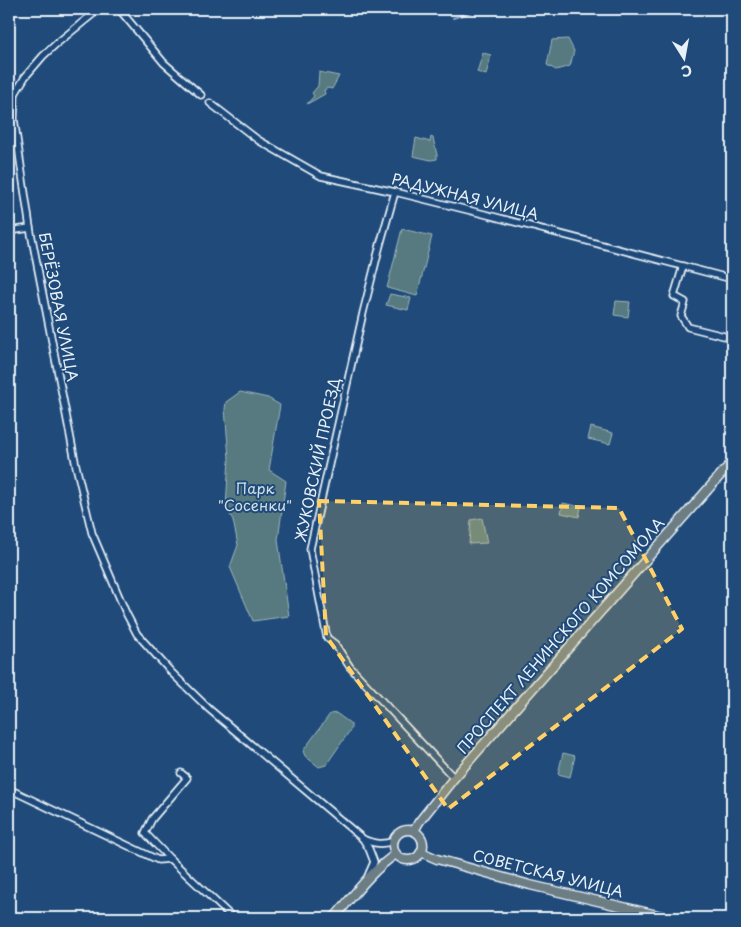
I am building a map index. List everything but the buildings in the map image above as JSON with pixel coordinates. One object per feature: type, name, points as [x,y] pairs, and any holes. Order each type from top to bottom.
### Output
[{"type":"main road","name":"ПРОСПЕКТ ЛЕНИНСКОГО КОМСОМОЛА","points":[[414,831],[454,778],[732,462]]},
{"type":"main road","points":[[409,829],[414,831],[423,840],[422,852],[410,860],[405,859],[396,854],[393,846],[394,839],[400,832],[409,829]]},
{"type":"main road","name":"СОВЕТСКАЯ УЛИЦА","points":[[422,852],[436,860],[538,887],[670,918]]},
{"type":"main road","points":[[334,918],[363,884],[396,854]]},
{"type":"street","points":[[9,89],[15,94],[25,77],[43,56],[99,9]]},
{"type":"street","points":[[119,9],[164,64],[201,95]]},
{"type":"street","name":"БЕРЁЗОВАЯ УЛИЦА","points":[[15,94],[14,118],[30,228],[76,466],[90,525],[126,613],[137,634],[172,673],[209,708],[363,839]]},
{"type":"street","name":"РАДУЖНАЯ УЛИЦА","points":[[210,103],[258,140],[321,176],[484,214],[732,279]]},
{"type":"street","name":"ЖУКОВСКИЙ ПРОЕЗД","points":[[395,192],[361,320],[310,549],[327,638],[335,644],[350,667],[454,778]]},
{"type":"street","points":[[9,232],[30,228]]},
{"type":"street","points":[[682,266],[674,296],[685,302],[681,316],[688,327],[732,338]]},
{"type":"street","points":[[181,773],[187,778],[152,819],[145,833],[233,918]]},
{"type":"street","points":[[9,789],[158,860],[170,859]]},
{"type":"street","points":[[363,839],[379,844],[394,841]]},
{"type":"street","points":[[363,839],[374,862],[363,884]]},
{"type":"highlighted area","points":[[319,501],[619,508],[682,629],[448,809],[326,636]]},
{"type":"green space","points":[[568,39],[574,51],[570,66],[556,70],[547,65],[552,40]]},
{"type":"green space","points":[[483,53],[491,55],[486,75],[477,72]]},
{"type":"green space","points":[[319,72],[339,76],[332,89],[324,90],[325,94],[307,104],[314,96],[312,93],[318,86]]},
{"type":"green space","points":[[431,137],[433,138],[437,159],[431,160],[413,156],[416,138],[430,142]]},
{"type":"green space","points":[[402,229],[432,236],[417,296],[387,288]]},
{"type":"green space","points":[[390,294],[411,298],[408,310],[386,305]]},
{"type":"green space","points":[[616,301],[630,302],[628,317],[614,315]]},
{"type":"green space","name":"Парк \"Сосенки\"","points":[[240,392],[268,398],[280,405],[269,470],[286,481],[278,540],[289,616],[253,621],[230,567],[238,545],[233,520],[226,507],[229,458],[225,409],[226,402]]},
{"type":"green space","points":[[591,427],[613,433],[610,444],[588,439]]},
{"type":"green space","points":[[563,503],[581,507],[579,517],[561,513]]},
{"type":"green space","points":[[482,518],[487,543],[469,544],[471,520]]},
{"type":"green space","points":[[336,713],[351,724],[351,729],[326,765],[319,767],[305,756],[303,751],[330,714]]},
{"type":"green space","points":[[563,753],[575,756],[570,777],[558,774]]},
{"type":"waterway","points":[[453,18],[481,9]]}]
